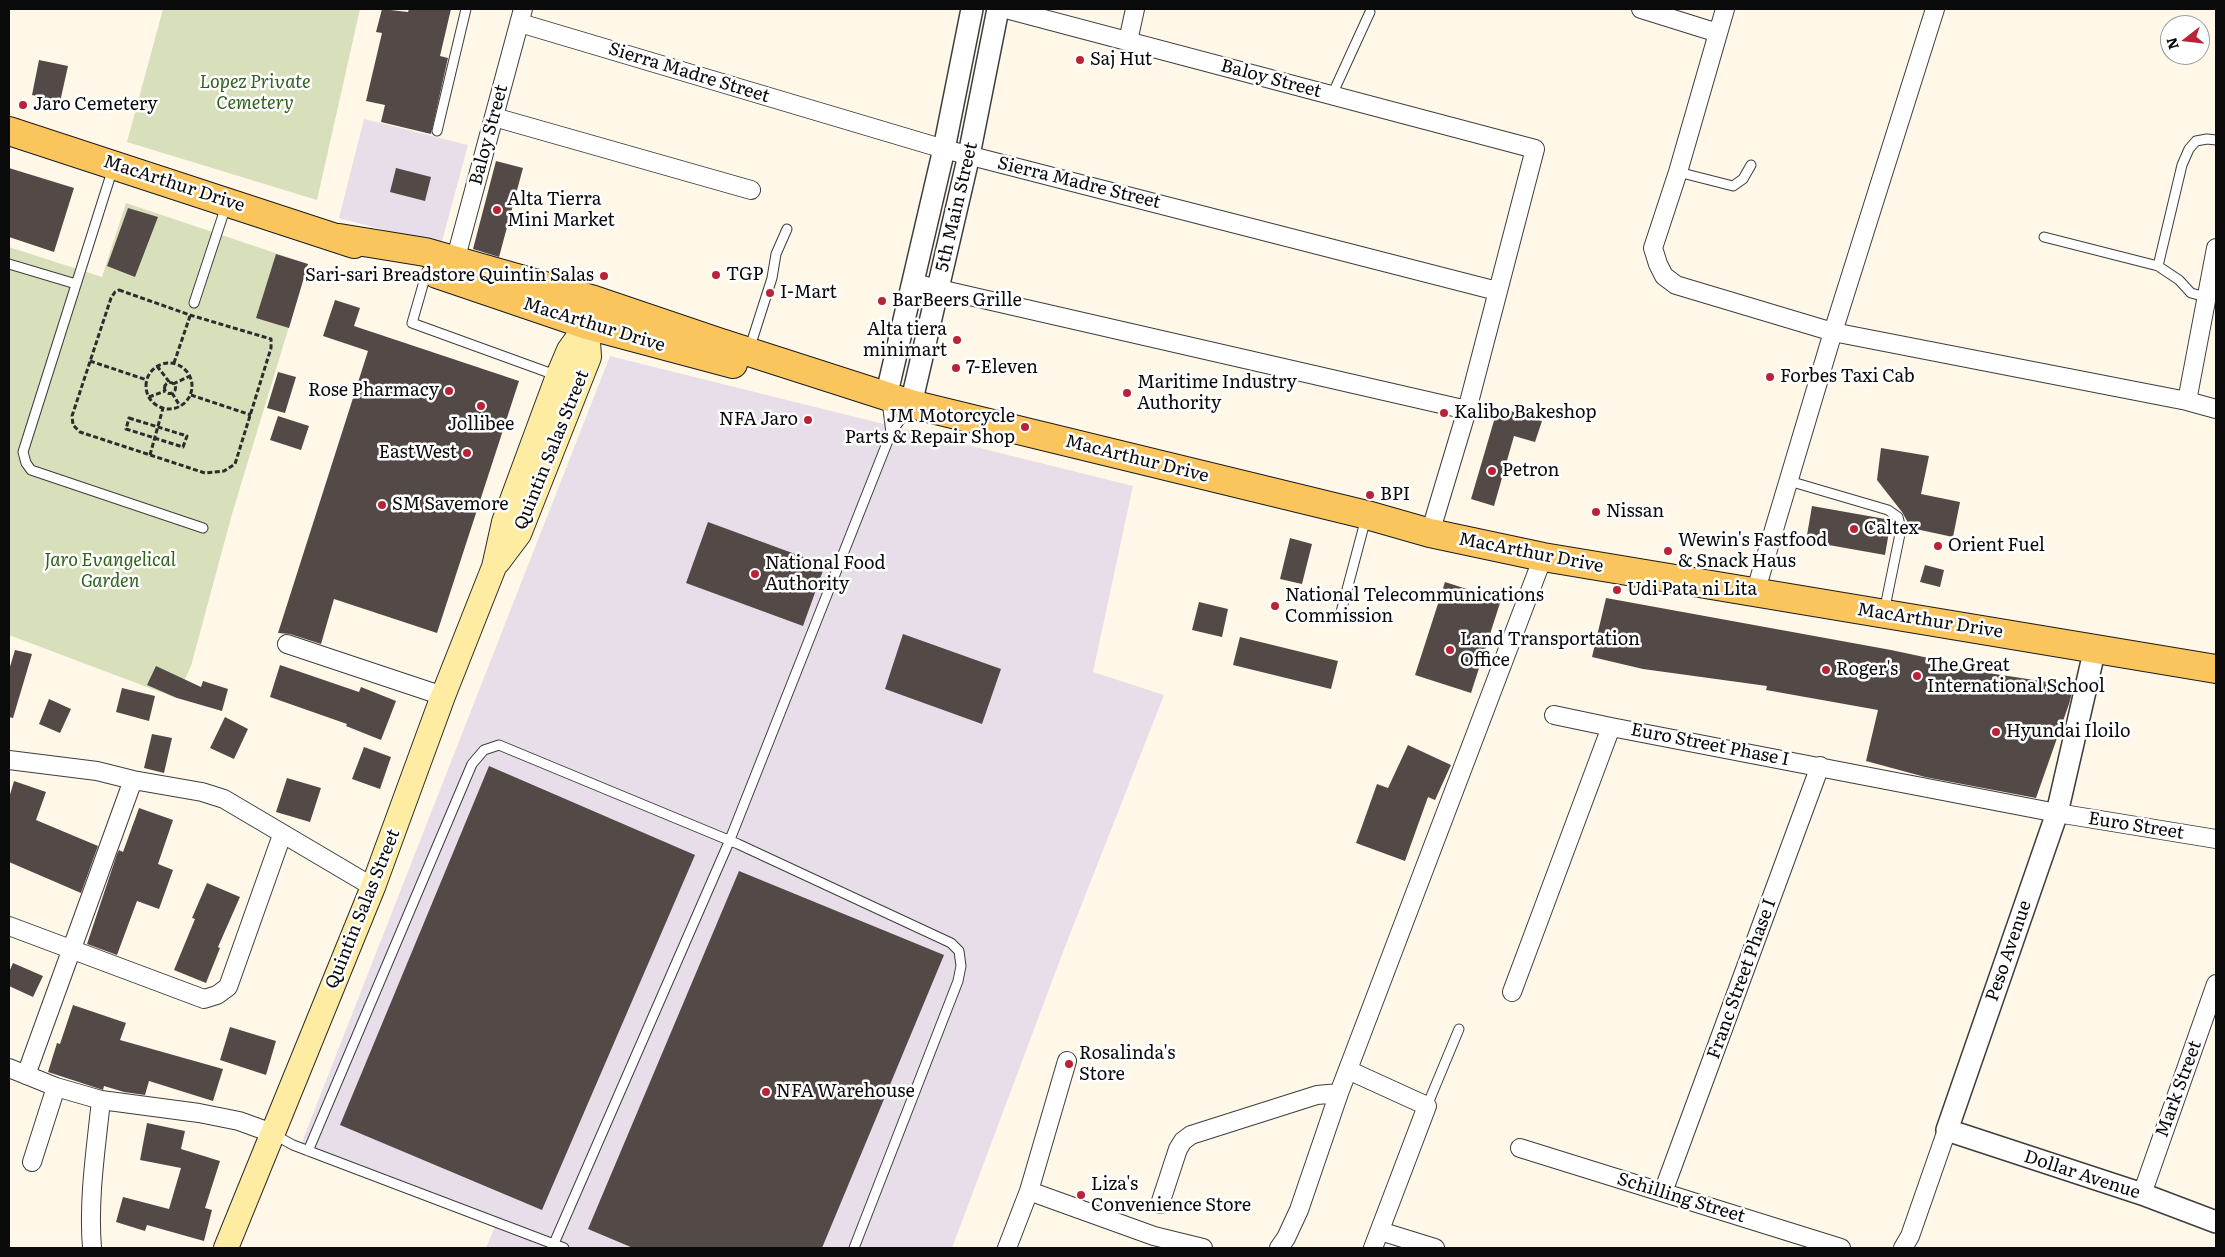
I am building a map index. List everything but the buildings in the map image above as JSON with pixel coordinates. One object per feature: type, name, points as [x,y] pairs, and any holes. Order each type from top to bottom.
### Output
[{"type":"main road","name":"MacArthur Drive","points":[[9,132],[339,238],[427,271],[748,352],[856,388],[899,400],[1367,515],[1430,533],[1543,557],[2216,669]]},
{"type":"main road","name":"MacArthur Drive","points":[[339,238],[425,252],[455,261],[714,360],[856,388]]},
{"type":"main road","name":"Quintin Salas Street","points":[[226,1248],[373,887],[443,696],[494,567],[504,522],[558,376],[590,312]]},
{"type":"main road","name":"Quintin Salas Street","points":[[494,567],[519,534],[589,357],[590,312]]},
{"type":"street","name":"5th Main Street","points":[[899,400],[913,282],[944,149],[972,9]]},
{"type":"street","name":"5th Main Street","points":[[899,400],[938,289],[969,155],[998,9]]},
{"type":"street","name":"Baloy Street","points":[[1006,9],[1536,149],[1497,290]]},
{"type":"street","points":[[1128,41],[1135,9]]},
{"type":"street","points":[[1641,9],[1718,33]]},
{"type":"street","points":[[1725,9],[1678,172],[1653,248],[1664,276],[1676,285],[1834,332],[2187,401],[2216,409]]},
{"type":"street","points":[[1755,593],[1935,9]]},
{"type":"street","name":"Sierra Madre Street","points":[[522,16],[944,149],[1497,290]]},
{"type":"street","name":"Baloy Street","points":[[455,261],[522,16]]},
{"type":"street","points":[[494,117],[751,190]]},
{"type":"street","points":[[2187,401],[2216,248]]},
{"type":"street","points":[[913,282],[1467,410]]},
{"type":"street","points":[[1430,533],[1467,410],[1497,290]]},
{"type":"street","points":[[1279,1248],[1286,1238],[1299,1210],[1339,1093],[1543,557]]},
{"type":"street","points":[[287,644],[443,696]]},
{"type":"street","name":"Peso Avenue","points":[[1902,1248],[1910,1236],[2057,813],[2094,648]]},
{"type":"street","points":[[1554,716],[1611,727]]},
{"type":"street","name":"Euro Street Phase I","points":[[1512,992],[1611,727],[2057,813]]},
{"type":"street","points":[[9,760],[98,771],[224,799],[253,815],[282,835],[373,887]]},
{"type":"street","name":"Franc Street Phase I","points":[[1663,1192],[1820,766]]},
{"type":"street","points":[[26,1076],[133,780]]},
{"type":"street","name":"Euro Street","points":[[2057,813],[2216,839]]},
{"type":"street","points":[[9,926],[204,999],[217,995],[228,986],[282,835]]},
{"type":"street","name":"Mark Street","points":[[2142,1194],[2216,984]]},
{"type":"street","points":[[1007,1248],[1028,1191],[1067,1061]]},
{"type":"street","points":[[9,1068],[56,1087],[101,1100],[198,1113],[239,1121],[272,1133]]},
{"type":"street","points":[[1348,1070],[1427,1106],[1373,1248]]},
{"type":"street","points":[[32,1162],[56,1087]]},
{"type":"street","points":[[1160,1204],[1178,1148],[1191,1135],[1317,1095],[1339,1093]]},
{"type":"street","points":[[92,1248],[90,1229],[101,1100]]},
{"type":"street","name":"Dollar Avenue","points":[[1947,1130],[2142,1194],[2216,1222]]},
{"type":"street","name":"Schilling Street","points":[[1520,1148],[1841,1248]]},
{"type":"street","points":[[1028,1191],[1152,1242],[1203,1248]]},
{"type":"street","points":[[1380,1231],[1435,1248]]},
{"type":"lane","points":[[437,132],[466,9]]},
{"type":"lane","points":[[1332,95],[1370,12]]},
{"type":"lane","points":[[2158,266],[2182,165],[2189,148],[2196,141],[2216,140]]},
{"type":"lane","points":[[114,165],[23,452],[26,463],[31,470],[203,528]]},
{"type":"lane","points":[[1678,172],[1733,186],[1743,180],[1751,165]]},
{"type":"lane","points":[[194,303],[227,201]]},
{"type":"lane","points":[[748,352],[772,278],[776,254],[787,228]]},
{"type":"lane","points":[[2044,238],[2158,266],[2179,280],[2191,293],[2206,297]]},
{"type":"lane","points":[[9,264],[76,284]]},
{"type":"lane","points":[[427,271],[412,323],[558,376]]},
{"type":"lane","points":[[552,1246],[729,842],[891,433],[899,400]]},
{"type":"lane","points":[[891,433],[899,400]]},
{"type":"lane","points":[[1789,481],[1888,510],[1898,517],[1901,529],[1883,614]]},
{"type":"lane","points":[[1341,612],[1367,515]]},
{"type":"lane","points":[[308,1151],[472,764],[484,750],[499,746],[729,842],[738,844],[951,943],[959,951],[961,966],[958,981],[854,1248]]},
{"type":"lane","points":[[1427,1106],[1459,1029]]},
{"type":"lane","points":[[272,1133],[308,1151],[552,1246],[564,1248]]},
{"type":"path","points":[[119,290],[190,315],[271,339],[271,348],[235,464],[224,470],[205,473],[80,432],[74,425],[72,416],[90,361],[111,298],[119,290]]},
{"type":"path","points":[[174,363],[194,303]]},
{"type":"path","points":[[90,361],[147,380]]},
{"type":"path","points":[[166,362],[174,363],[181,366],[190,376],[192,385],[190,395],[180,406],[170,409],[163,408],[157,406],[149,398],[146,390],[147,380],[152,369],[157,366],[166,362]]},
{"type":"path","points":[[157,366],[175,388],[172,393]]},
{"type":"path","points":[[165,391],[165,386],[190,376]]},
{"type":"path","points":[[149,398],[165,391]]},
{"type":"path","points":[[165,391],[169,394],[172,393]]},
{"type":"path","points":[[172,393],[180,406]]},
{"type":"path","points":[[190,395],[251,415]]},
{"type":"path","points":[[150,454],[163,408]]},
{"type":"path","points":[[129,418],[158,427],[187,436],[183,447],[126,429],[129,418]]},
{"type":"shaded area","points":[[364,119],[468,145],[441,245],[339,218]]},
{"type":"shaded area","name":"National Food Authority","points":[[610,356],[1133,486],[1093,672],[1164,695],[1063,952],[952,1248],[486,1248],[496,1224],[300,1147]]},
{"type":"green space","name":"Lopez Private Cemetery","points":[[163,9],[360,9],[317,200],[127,142]]},
{"type":"green space","name":"Jaro Evangelical Garden","points":[[126,203],[308,264],[232,514],[191,666],[176,698],[9,635],[9,247],[102,277]]},
{"type":"place","name":"Saj Hut","points":[[1080,60]]},
{"type":"place","name":"Jaro Cemetery","points":[[23,105]]},
{"type":"place","name":"Alta Tierra Mini Market","points":[[497,210]]},
{"type":"place","name":"TGP","points":[[716,275]]},
{"type":"place","name":"Sari-sari Breadstore Quintin Salas","points":[[604,276]]},
{"type":"place","name":"I-Mart","points":[[770,293]]},
{"type":"place","name":"BarBeers Grille","points":[[882,301]]},
{"type":"place","name":"Alta tiera minimart","points":[[957,340]]},
{"type":"place","name":"7-Eleven","points":[[956,368]]},
{"type":"place","name":"Forbes Taxi Cab","points":[[1770,377]]},
{"type":"place","name":"Rose Pharmacy","points":[[449,391]]},
{"type":"place","name":"Maritime Industry Authority","points":[[1127,393]]},
{"type":"place","name":"Jollibee","points":[[481,406]]},
{"type":"place","name":"Kalibo Bakeshop","points":[[1444,413]]},
{"type":"place","name":"NFA Jaro","points":[[808,420]]},
{"type":"place","name":"JM Motorcycle Parts & Repair Shop","points":[[1025,427]]},
{"type":"place","name":"EastWest","points":[[467,453]]},
{"type":"place","name":"Petron","points":[[1492,471]]},
{"type":"place","name":"BPI","points":[[1370,495]]},
{"type":"place","name":"SM Savemore","points":[[382,505]]},
{"type":"place","name":"Nissan","points":[[1596,512]]},
{"type":"place","name":"Caltex","points":[[1854,529]]},
{"type":"place","name":"Orient Fuel","points":[[1938,546]]},
{"type":"place","name":"Wewin's Fastfood & Snack Haus","points":[[1668,551]]},
{"type":"place","name":"National Food Authority","points":[[755,574]]},
{"type":"place","name":"Udi Pata ni Lita","points":[[1617,590]]},
{"type":"place","name":"National Telecommunications Commission","points":[[1275,606]]},
{"type":"place","name":"Land Transportation Office","points":[[1450,650]]},
{"type":"place","name":"Roger's","points":[[1826,670]]},
{"type":"place","name":"The Great International School","points":[[1917,676]]},
{"type":"place","name":"Hyundai Iloilo","points":[[1996,732]]},
{"type":"place","name":"Rosalinda's Store","points":[[1069,1064]]},
{"type":"place","name":"NFA Warehouse","points":[[766,1092]]},
{"type":"place","name":"Liza's Convenience Store","points":[[1081,1195]]}]
